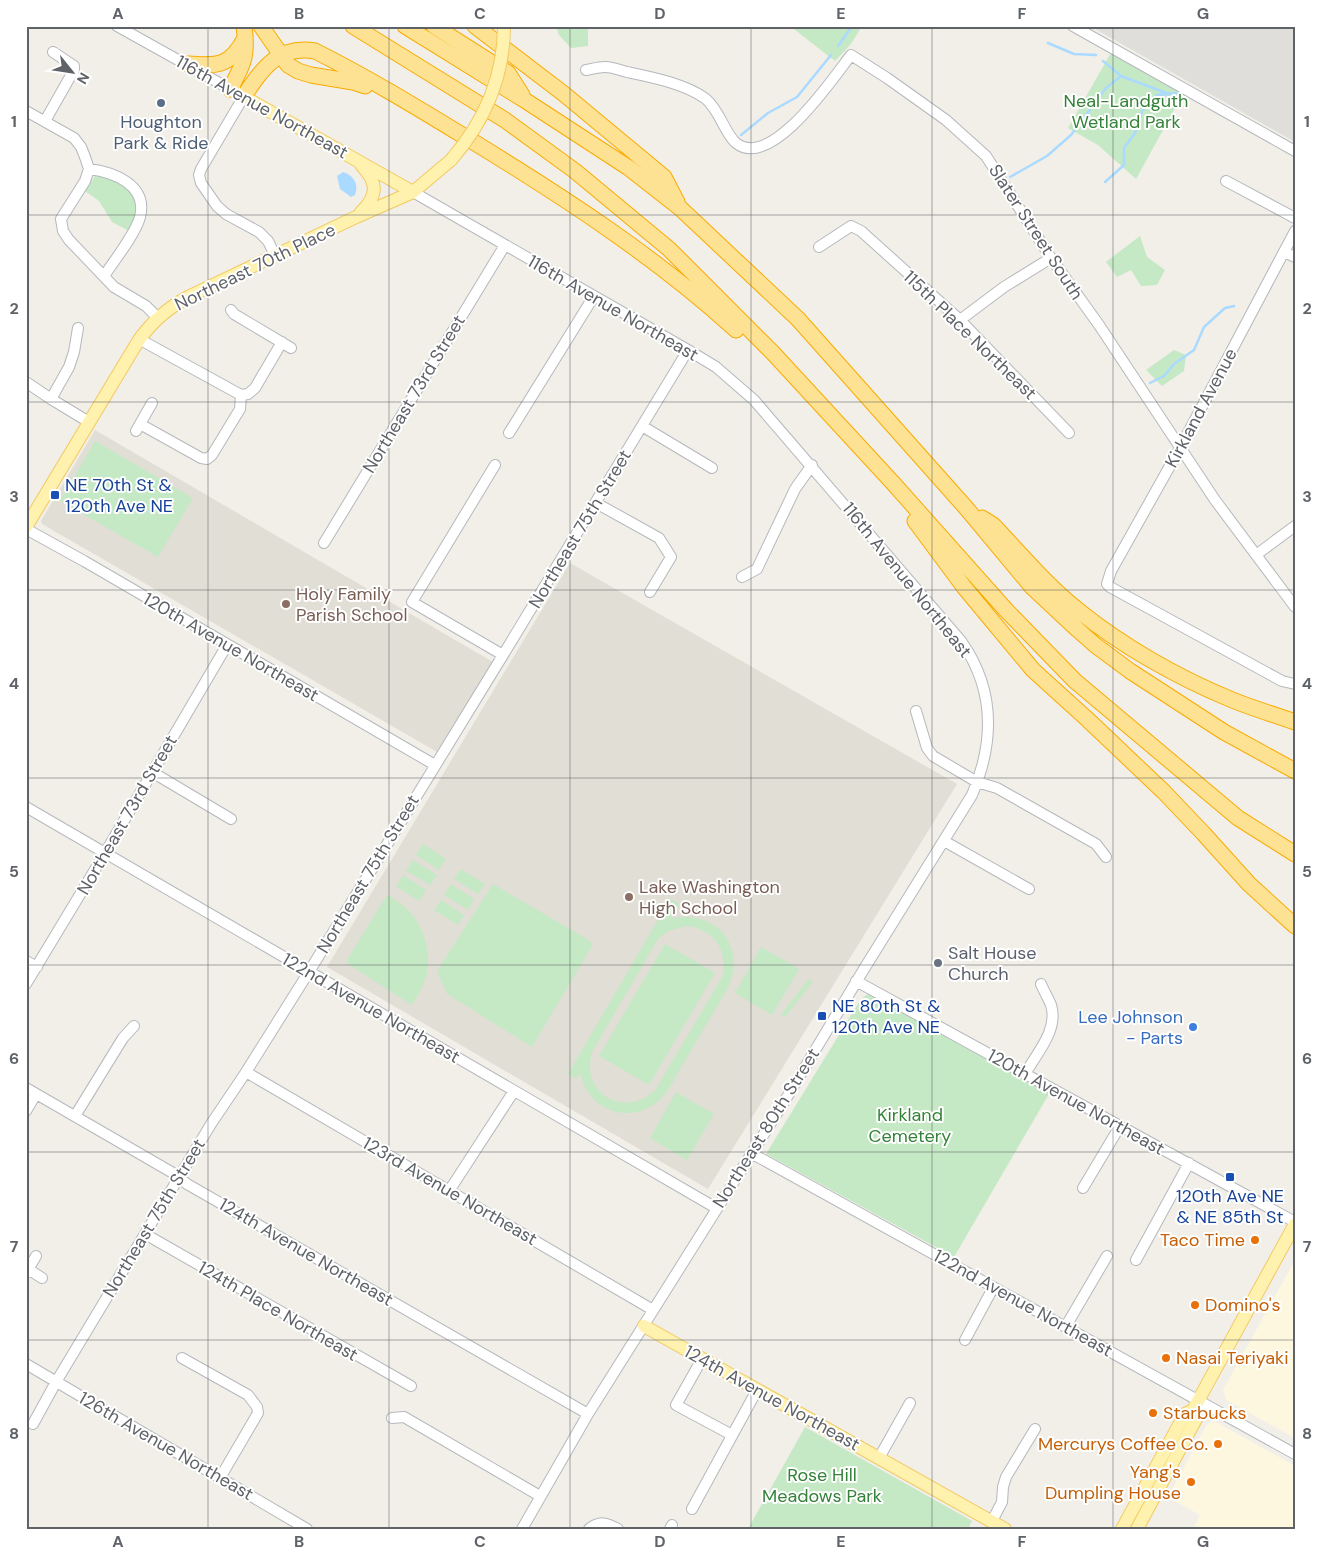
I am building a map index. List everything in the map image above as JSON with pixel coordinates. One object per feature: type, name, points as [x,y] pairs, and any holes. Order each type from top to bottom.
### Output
[{"type":"highway","points":[[261,26],[288,65],[304,74],[353,82],[404,100]]},
{"type":"highway","points":[[353,26],[505,120],[575,171],[669,249],[773,353],[893,483],[1006,610],[1075,681],[1238,818],[1295,854]]},
{"type":"highway","points":[[405,26],[629,168],[680,208],[798,319],[967,509],[1032,587],[1095,645],[1130,671],[1224,732],[1295,772]]},
{"type":"highway","points":[[434,26],[508,73],[526,101]]},
{"type":"highway","points":[[475,26],[564,94],[664,177],[680,208]]},
{"type":"highway","points":[[188,64],[217,65],[224,62],[240,48],[245,32]]},
{"type":"highway","points":[[230,89],[245,59],[245,32]]},
{"type":"highway","points":[[244,96],[259,73],[281,55],[293,50],[315,51],[404,100],[556,192],[647,255],[724,318],[754,346],[773,353]]},
{"type":"highway","points":[[893,483],[899,500],[964,587],[1033,670],[1164,792],[1204,833],[1248,884],[1295,926]]},
{"type":"highway","points":[[967,509],[992,525],[1079,611],[1141,653],[1176,674],[1230,699],[1295,722]]},
{"type":"main road","name":"Northeast 70th Place","points":[[26,528],[139,339],[158,318],[188,297],[413,192],[451,160],[478,124],[491,96],[500,66],[504,26]]},
{"type":"main road","name":"116th Avenue Northeast","points":[[230,89],[413,192]]},
{"type":"main road","points":[[356,217],[372,199],[374,182],[357,160]]},
{"type":"main road","points":[[1122,1529],[1184,1414],[1195,1406],[1295,1223]]},
{"type":"main road","name":"124th Avenue Northeast","points":[[644,1326],[1005,1529]]},
{"type":"main road","points":[[1137,1529],[1196,1419],[1195,1406]]},
{"type":"street","name":"116th Avenue Northeast","points":[[117,26],[164,54],[188,64],[230,89]]},
{"type":"street","points":[[1073,26],[1295,151]]},
{"type":"street","points":[[44,121],[74,70],[74,66],[53,52]]},
{"type":"street","name":"Slater Street South","points":[[586,70],[606,67],[663,81],[696,93],[706,100],[717,112],[735,142],[744,147],[756,149],[778,138],[800,120],[851,55],[946,120],[979,148],[1215,500],[1295,607]]},
{"type":"street","points":[[244,96],[201,168],[199,179],[220,209],[259,232],[268,242],[275,256]]},
{"type":"street","points":[[26,111],[74,138],[81,147],[89,169],[80,191],[61,219],[63,231],[68,240],[114,287],[146,306],[158,318]]},
{"type":"street","points":[[89,169],[108,172],[124,179],[139,194],[142,207],[137,226],[104,276]]},
{"type":"street","points":[[1226,181],[1295,218]]},
{"type":"street","name":"116th Avenue Northeast","points":[[413,192],[688,350],[716,367],[739,386],[754,400],[812,465],[966,647],[982,683],[988,719]]},
{"type":"street","name":"115th Place Northeast","points":[[819,247],[851,226],[861,231],[960,320],[1069,433]]},
{"type":"street","name":"Kirkland Avenue","points":[[1295,231],[1107,584],[1282,681],[1295,684]]},
{"type":"street","name":"Northeast 73rd Street","points":[[324,543],[505,245]]},
{"type":"street","points":[[1284,252],[1295,257]]},
{"type":"street","points":[[960,320],[1004,286],[1051,258]]},
{"type":"street","points":[[509,433],[594,296]]},
{"type":"street","points":[[231,310],[234,314],[291,348]]},
{"type":"street","points":[[51,399],[69,368],[78,328]]},
{"type":"street","points":[[139,339],[241,395],[248,394],[254,388],[282,342]]},
{"type":"street","name":"Northeast 75th Street","points":[[33,1424],[56,1382],[211,1124],[309,971],[688,350]]},
{"type":"street","points":[[26,382],[89,422]]},
{"type":"street","points":[[152,403],[138,427],[201,458],[207,459],[212,455],[240,409],[241,395]]},
{"type":"street","points":[[642,426],[712,468]]},
{"type":"street","points":[[495,465],[412,602],[503,655]]},
{"type":"street","points":[[742,577],[757,569],[795,489],[812,465]]},
{"type":"street","points":[[596,503],[659,538],[671,557],[650,592]]},
{"type":"street","points":[[1256,554],[1295,526]]},
{"type":"street","name":"120th Avenue Northeast","points":[[26,528],[435,765]]},
{"type":"street","name":"Northeast 73rd Street","points":[[26,984],[228,645]]},
{"type":"street","points":[[916,711],[927,748],[933,756],[977,782],[997,788],[1096,844],[1106,857]]},
{"type":"street","name":"Northeast 80th Street","points":[[522,1529],[588,1414],[832,1024],[856,981],[972,794],[986,754],[988,719]]},
{"type":"street","points":[[152,772],[231,819]]},
{"type":"street","name":"122nd Avenue Northeast","points":[[26,807],[716,1208]]},
{"type":"street","points":[[944,841],[1029,889]]},
{"type":"street","points":[[26,961],[36,967]]},
{"type":"street","name":"120th Avenue Northeast","points":[[856,981],[1295,1223]]},
{"type":"street","points":[[1025,1074],[1049,1035],[1052,1021],[1052,1007],[1041,984]]},
{"type":"street","points":[[75,1116],[123,1038],[134,1026]]},
{"type":"street","name":"123rd Avenue Northeast","points":[[246,1072],[653,1310]]},
{"type":"street","name":"124th Avenue Northeast","points":[[26,1088],[179,1177],[196,1189],[588,1414]]},
{"type":"street","points":[[449,1191],[514,1091]]},
{"type":"street","points":[[26,1111],[36,1094]]},
{"type":"street","points":[[1083,1188],[1120,1126]]},
{"type":"street","name":"122nd Avenue Northeast","points":[[750,1153],[993,1288],[1066,1326],[1195,1406],[1295,1454]]},
{"type":"street","points":[[1136,1260],[1188,1163]]},
{"type":"street","name":"124th Place Northeast","points":[[145,1234],[411,1386]]},
{"type":"street","points":[[36,1256],[27,1271],[42,1278]]},
{"type":"street","points":[[1066,1326],[1106,1256]]},
{"type":"street","points":[[965,1340],[993,1288]]},
{"type":"street","points":[[182,1358],[248,1396],[258,1413],[220,1478]]},
{"type":"street","points":[[702,1359],[676,1405],[732,1435]]},
{"type":"street","name":"126th Avenue Northeast","points":[[26,1364],[307,1529]]},
{"type":"street","points":[[692,1509],[757,1390]]},
{"type":"street","points":[[879,1458],[910,1403]]},
{"type":"street","points":[[392,1418],[404,1417],[540,1496]]},
{"type":"street","points":[[992,1521],[1002,1502],[1006,1477],[1035,1429]]},
{"type":"street","points":[[589,1529],[601,1522],[618,1529]]},
{"type":"shaded area","points":[[1090,26],[1295,26],[1295,142]]},
{"type":"shaded area","name":"Holy Family Parish School","points":[[95,430],[493,662],[437,752],[42,524],[41,521]]},
{"type":"shaded area","name":"Lake Washington High School","points":[[570,563],[957,784],[708,1189],[327,967]]},
{"type":"shaded area","points":[[1295,1260],[1295,1438],[1226,1400],[1223,1390]]},
{"type":"shaded area","points":[[1214,1421],[1295,1466],[1295,1529],[1193,1529],[1200,1515],[1168,1497],[1207,1424]]},
{"type":"green space","points":[[556,26],[588,26],[588,46],[571,48],[559,35]]},
{"type":"green space","points":[[790,26],[862,26],[851,44],[835,61]]},
{"type":"green space","name":"Neal-Landguth Wetland Park","points":[[1112,51],[1184,92],[1136,179],[1098,145],[1068,128]]},
{"type":"green space","points":[[95,176],[116,182],[131,193],[136,209],[129,231],[112,222],[99,201],[85,191]]},
{"type":"green space","points":[[1140,236],[1147,257],[1165,270],[1157,285],[1141,286],[1131,270],[1117,277],[1106,262]]},
{"type":"green space","points":[[1174,350],[1186,355],[1184,371],[1162,386],[1146,370]]},
{"type":"green space","points":[[95,441],[193,498],[158,557],[60,501]]},
{"type":"green space","points":[[423,844],[446,859],[439,870],[416,855]]},
{"type":"green space","points":[[413,860],[437,875],[430,885],[406,871]]},
{"type":"green space","points":[[461,869],[485,884],[478,894],[454,879]]},
{"type":"green space","points":[[403,875],[426,890],[419,901],[396,886]]},
{"type":"green space","points":[[451,884],[474,899],[468,910],[444,895]]},
{"type":"green space","points":[[493,884],[590,941],[592,946],[532,1047],[447,994],[437,971]]},
{"type":"green space","points":[[387,895],[398,901],[414,917],[420,927],[427,949],[426,977],[412,1005],[348,964],[347,960]]},
{"type":"green space","points":[[670,899],[679,904],[670,919],[686,917],[700,919],[713,925],[723,933],[730,944],[734,958],[733,972],[728,988],[672,1084],[661,1098],[652,1106],[641,1111],[616,1112],[604,1107],[595,1100],[584,1085],[580,1073],[576,1079],[568,1074]],"holes":[[[687,926],[697,928],[712,937],[721,950],[724,967],[722,977],[656,1089],[644,1098],[632,1102],[619,1102],[608,1098],[599,1090],[593,1080],[590,1067],[592,1052],[658,939],[668,931]]]},
{"type":"green space","points":[[441,900],[464,915],[458,925],[434,910]]},
{"type":"green space","points":[[665,944],[715,973],[649,1085],[599,1056]]},
{"type":"green space","points":[[761,947],[799,969],[772,1015],[735,993]]},
{"type":"green space","points":[[809,979],[813,982],[785,1017],[781,1014]]},
{"type":"green space","name":"Kirkland Cemetery","points":[[868,994],[1049,1094],[954,1257],[766,1154],[861,999]]},
{"type":"green space","points":[[676,1092],[714,1114],[687,1160],[650,1138]]},
{"type":"green space","name":"Rose Hill Meadows Park","points":[[805,1427],[972,1521],[968,1529],[748,1529]]},
{"type":"water","points":[[343,172],[350,175],[356,184],[355,195],[351,197],[340,189],[337,176]]},
{"type":"waterway","points":[[838,46],[852,26]]},
{"type":"waterway","points":[[1048,43],[1074,54],[1096,55]]},
{"type":"waterway","points":[[741,135],[768,113],[797,97],[831,55]]},
{"type":"waterway","points":[[1103,61],[1121,76]]},
{"type":"waterway","points":[[1010,177],[1047,156],[1071,135],[1106,88],[1121,76],[1169,94]]},
{"type":"waterway","points":[[1105,182],[1124,165],[1124,148],[1135,133],[1142,111],[1157,95],[1177,93]]},
{"type":"waterway","points":[[1150,383],[1164,376],[1174,364],[1194,350],[1204,327],[1225,308],[1234,306]]},
{"type":"place","name":"Houghton Park & Ride","points":[[161,103]]},
{"type":"place","name":"NE 70th St & 120th Ave NE","points":[[55,495]]},
{"type":"place","name":"Holy Family Parish School","points":[[286,604]]},
{"type":"place","name":"Lake Washington High School","points":[[629,897]]},
{"type":"place","name":"Salt House Church","points":[[938,963]]},
{"type":"place","name":"NE 80th St & 120th Ave NE","points":[[822,1016]]},
{"type":"place","name":"Lee Johnson - Parts","points":[[1193,1027]]},
{"type":"place","name":"120th Ave NE & NE 85th St","points":[[1230,1177]]},
{"type":"place","name":"Taco Time","points":[[1255,1240]]},
{"type":"place","name":"Domino's","points":[[1195,1305]]},
{"type":"place","name":"Nasai Teriyaki","points":[[1166,1358]]},
{"type":"place","name":"Starbucks","points":[[1153,1413]]},
{"type":"place","name":"Mercurys Coffee Co.","points":[[1218,1444]]},
{"type":"place","name":"Yang's Dumpling House","points":[[1191,1482]]}]
